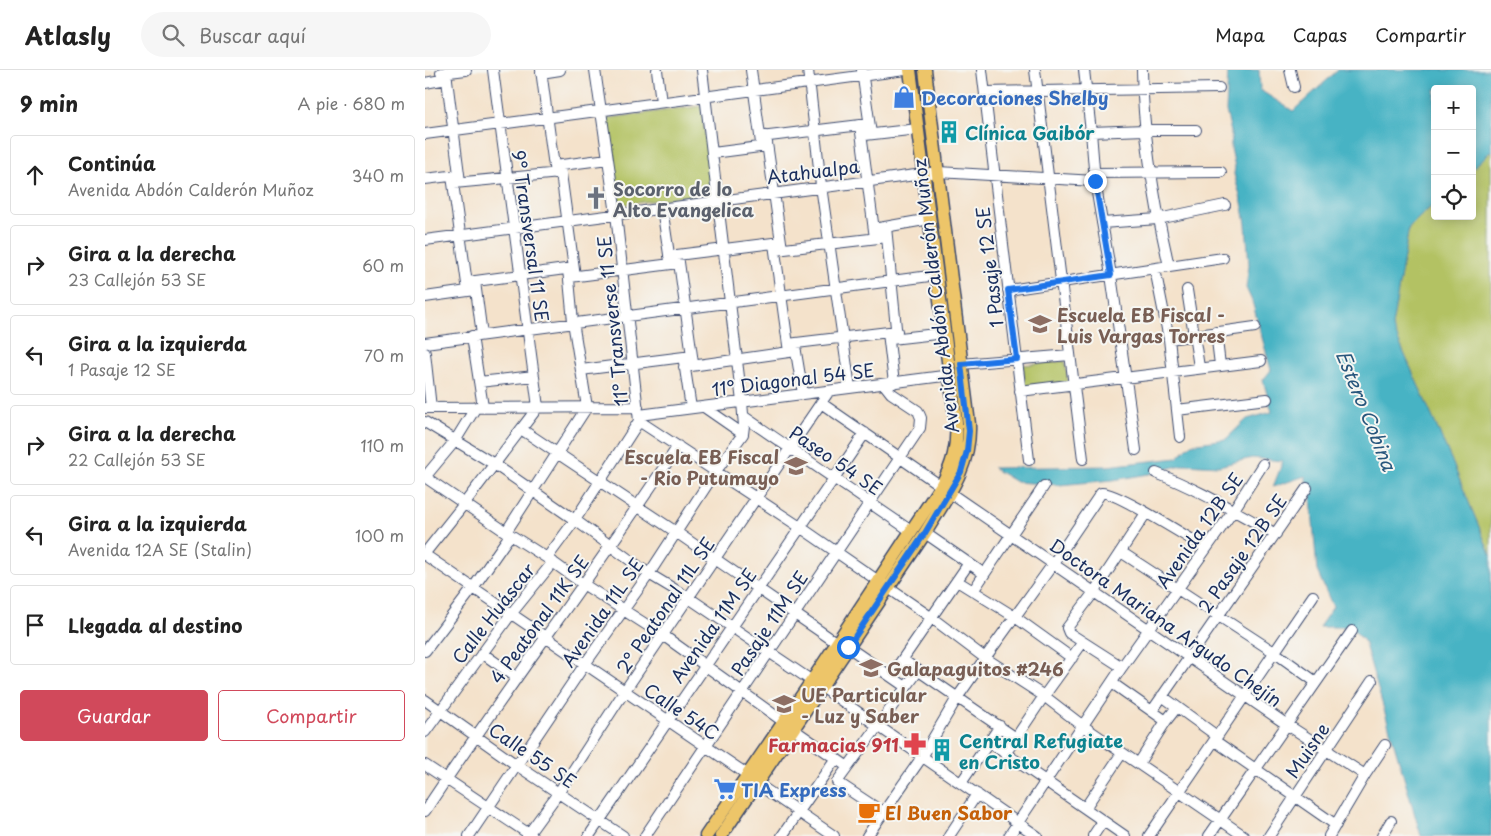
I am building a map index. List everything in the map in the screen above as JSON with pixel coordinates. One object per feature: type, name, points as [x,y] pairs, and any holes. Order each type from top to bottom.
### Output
[{"type":"main road","name":"Avenida Abdón Calderón Muñoz","points":[[706,836],[752,779],[816,681],[883,584],[925,533],[945,489],[953,462],[957,439],[951,376],[910,70]]},
{"type":"main road","name":"Avenida Abdón Calderón Muñoz","points":[[883,584],[911,531],[963,466],[969,441],[969,424],[925,70]]},
{"type":"main road","name":"Avenida Abdón Calderón Muñoz","points":[[721,836],[752,779]]},
{"type":"street","points":[[425,83],[443,75],[466,70]]},
{"type":"street","name":"9° Transversal 11 SE","points":[[493,70],[538,406]]},
{"type":"street","name":"11° Transverse 11 SE","points":[[595,70],[616,214],[638,414]]},
{"type":"street","points":[[657,70],[661,102]]},
{"type":"street","points":[[702,70],[737,360],[743,434]]},
{"type":"street","points":[[751,70],[753,90],[773,192],[781,295],[803,394]]},
{"type":"street","points":[[808,70],[821,186],[850,388]]},
{"type":"street","points":[[425,134],[809,83],[863,73],[905,70]]},
{"type":"street","name":"1 Pasaje 12 SE","points":[[982,70],[1029,460]]},
{"type":"street","points":[[1035,70],[1083,459]]},
{"type":"street","points":[[1084,70],[1095,177],[1136,450]]},
{"type":"street","points":[[1142,70],[1145,130],[1150,173],[1169,266]]},
{"type":"street","points":[[1290,70],[1294,87]]},
{"type":"street","points":[[425,651],[473,588],[508,534],[532,491],[587,407],[573,322],[569,221],[547,117],[549,71]]},
{"type":"street","points":[[863,73],[867,180],[874,233]]},
{"type":"street","points":[[443,75],[454,130],[461,235],[472,286],[477,336],[479,407],[455,441],[425,477],[583,584],[664,636],[741,693],[849,767]]},
{"type":"street","points":[[985,92],[1219,88]]},
{"type":"street","points":[[713,153],[816,130],[918,129]]},
{"type":"street","points":[[1091,132],[1196,130]]},
{"type":"street","points":[[425,180],[507,178],[608,159]]},
{"type":"street","name":"Atahualpa","points":[[425,240],[924,173],[994,174],[1049,178],[1221,172]]},
{"type":"street","points":[[1102,223],[1158,219],[1225,205]]},
{"type":"street","points":[[663,208],[686,308],[691,408]]},
{"type":"street","points":[[425,297],[520,275],[622,271],[724,249],[829,244],[886,232],[930,219]]},
{"type":"street","points":[[886,232],[891,280],[892,335],[889,383]]},
{"type":"street","points":[[1008,290],[1223,258]]},
{"type":"street","points":[[1155,269],[1169,339],[1180,437]]},
{"type":"street","points":[[425,343],[937,275]]},
{"type":"street","points":[[1187,290],[1199,367]]},
{"type":"street","points":[[1169,339],[1255,328]]},
{"type":"street","points":[[1216,332],[1220,365]]},
{"type":"street","points":[[581,370],[633,364],[737,360],[843,338],[945,333]]},
{"type":"street","points":[[425,353],[428,408]]},
{"type":"street","points":[[961,364],[1070,355]]},
{"type":"street","points":[[1020,391],[1261,360]]},
{"type":"street","points":[[479,382],[534,376]]},
{"type":"street","name":"11° Diagonal 54 SE","points":[[428,408],[587,407],[638,414],[951,376]]},
{"type":"street","name":"Pasaje 11M SE","points":[[645,836],[920,428],[921,418],[918,412],[891,393],[889,383]]},
{"type":"street","name":"2° Peatonal 11L SE","points":[[529,835],[829,391]]},
{"type":"street","points":[[1177,410],[1267,399]]},
{"type":"street","name":"Doctora Mariana Argudo Chejín","points":[[821,403],[1286,724],[1365,776]]},
{"type":"street","points":[[425,554],[538,406]]},
{"type":"street","points":[[704,406],[743,434]]},
{"type":"street","points":[[638,414],[678,446],[801,527],[932,618],[985,658],[1044,696],[1083,726],[1244,836]]},
{"type":"street","name":"Calle Huáscar","points":[[425,732],[550,560],[600,482],[638,414]]},
{"type":"street","name":"Paseo 54 SE","points":[[743,416],[911,531]]},
{"type":"street","points":[[425,422],[494,464],[649,574],[816,681],[878,727],[1037,836]]},
{"type":"street","points":[[521,429],[906,687]]},
{"type":"street","name":"Avenida 11M SE","points":[[589,836],[865,433]]},
{"type":"street","name":"Avenida 11L SE","points":[[469,836],[743,434]]},
{"type":"street","name":"4 Peatonal 11K SE","points":[[425,811],[516,677],[611,546],[678,446]]},
{"type":"street","name":"Avenida 12B SE","points":[[1009,836],[1047,782],[1121,667],[1233,511],[1263,464]]},
{"type":"street","points":[[1156,474],[1168,478],[1276,534]]},
{"type":"street","points":[[973,591],[1044,486]]},
{"type":"street","name":"2 Pasaje 12B SE","points":[[1152,711],[1307,488]]},
{"type":"street","points":[[867,836],[922,757],[957,698],[1053,564],[1101,493],[1106,492],[1206,548]]},
{"type":"street","points":[[1121,667],[1069,633],[1067,628],[1094,592],[1146,513]]},
{"type":"street","points":[[925,533],[983,574]]},
{"type":"street","points":[[1121,552],[1274,652],[1316,682]]},
{"type":"street","name":"Calle 54C","points":[[425,554],[834,836]]},
{"type":"street","points":[[891,676],[969,563]]},
{"type":"street","points":[[957,581],[1015,617],[1071,658]]},
{"type":"street","points":[[1149,836],[1313,596]]},
{"type":"street","points":[[1209,836],[1352,631]]},
{"type":"street","points":[[1005,754],[1083,642]]},
{"type":"street","points":[[482,653],[516,677]]},
{"type":"street","points":[[903,660],[1016,738]]},
{"type":"street","points":[[884,813],[837,782],[918,670]]},
{"type":"street","name":"Muisne","points":[[1269,836],[1372,681]]},
{"type":"street","points":[[1112,683],[1166,721]]},
{"type":"street","points":[[1162,696],[1254,770],[1336,825]]},
{"type":"street","name":"Calle 55 SE","points":[[425,700],[518,766],[623,836]]},
{"type":"street","points":[[1139,763],[1177,707]]},
{"type":"street","points":[[961,783],[1000,726]]},
{"type":"street","points":[[989,742],[1125,836]]},
{"type":"street","points":[[1329,836],[1385,745]]},
{"type":"street","points":[[1085,808],[1122,753]]},
{"type":"street","points":[[782,836],[836,758]]},
{"type":"street","points":[[425,765],[529,835]]},
{"type":"street","points":[[950,836],[977,794]]},
{"type":"street","points":[[1093,836],[1103,821]]},
{"type":"street","points":[[1382,836],[1391,821]]},
{"type":"green space","points":[[701,106],[713,193],[620,205],[608,118]]},
{"type":"green space","points":[[1491,151],[1491,556],[1451,459],[1392,326],[1409,227],[1431,207],[1431,220],[1476,220],[1476,165]]},
{"type":"green space","points":[[1065,361],[1068,382],[1025,386],[1023,365]]},
{"type":"water","name":"Estero Cobina","points":[[1228,70],[1259,70],[1260,90],[1293,111],[1338,70],[1491,70],[1491,151],[1476,165],[1476,85],[1431,85],[1431,207],[1409,227],[1392,326],[1451,459],[1491,556],[1491,836],[1421,836],[1364,641],[1351,627],[1319,627],[1333,607],[1317,571],[1311,497],[1305,476],[1273,487],[1283,461],[1252,458],[1219,466],[1185,464],[1149,474],[1113,480],[1059,485],[1016,482],[993,468],[1107,466],[1177,458],[1191,444],[1226,439],[1247,419],[1272,412],[1263,380],[1271,370],[1252,301],[1246,288],[1249,265],[1246,224],[1234,174],[1231,132],[1226,111]]},
{"type":"place","name":"Decoraciones Shelby","points":[[904,97]]},
{"type":"place","name":"Clínica Gaibór","points":[[949,132]]},
{"type":"place","name":"Socorro de lo Alto Evangelica","points":[[596,198]]},
{"type":"place","name":"Escuela EB Fiscal - Luis Vargas Torres","points":[[1040,324]]},
{"type":"place","name":"Escuela EB Fiscal - Rio Putumayo","points":[[796,466]]},
{"type":"place","name":"Galapaguitos #246","points":[[871,668]]},
{"type":"place","name":"UE Particular - Luz y Saber","points":[[784,704]]},
{"type":"place","name":"Farmacias 911","points":[[915,744]]},
{"type":"place","name":"Central Refugiate en Cristo","points":[[942,750]]},
{"type":"place","name":"TIA Express","points":[[725,789]]},
{"type":"place","name":"El Buen Sabor","points":[[869,812]]},
{"type":"route","points":[[848,647],[925,533],[961,472],[969,441],[969,424],[961,364],[1017,359],[1008,290],[1111,275],[1095,181]]}]
